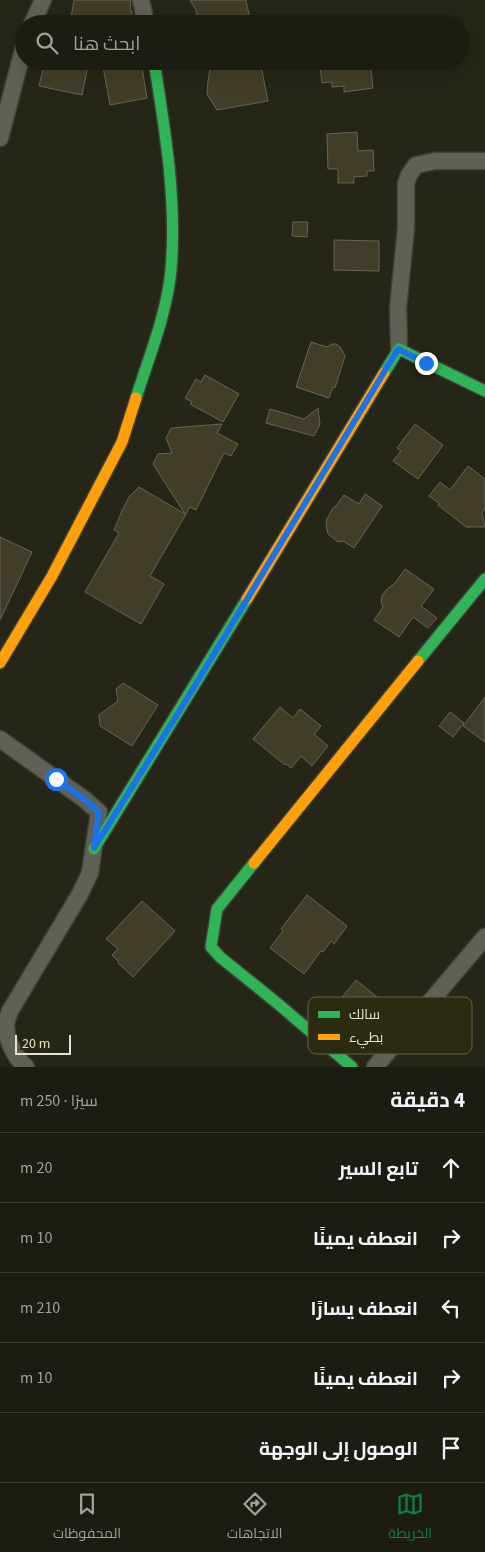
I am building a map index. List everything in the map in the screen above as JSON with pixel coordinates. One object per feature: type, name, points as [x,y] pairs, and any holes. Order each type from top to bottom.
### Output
[{"type":"street","points":[[36,15],[43,0]]},
{"type":"street","points":[[141,0],[144,15]]},
{"type":"street","points":[[0,138],[18,70]]},
{"type":"street","points":[[0,663],[52,576],[122,442],[163,313],[171,271],[173,220],[166,138],[155,70]]},
{"type":"street","points":[[94,848],[190,694],[398,349],[398,308],[406,228],[406,183],[409,175],[416,165],[434,160],[485,161]]},
{"type":"street","points":[[398,349],[485,392]]},
{"type":"street","points":[[308,1029],[220,957],[211,947],[217,909],[485,579]]},
{"type":"street","points":[[0,739],[84,799],[99,812],[90,873],[80,894],[10,1011],[6,1025],[10,1045],[20,1062],[26,1067]]},
{"type":"street","points":[[435,997],[485,938]]},
{"type":"street","points":[[337,1054],[352,1067]]},
{"type":"street","points":[[375,1067],[386,1054]]},
{"type":"building","points":[[74,0],[131,0],[131,15],[72,15]]},
{"type":"building","points":[[190,0],[246,0],[249,15],[197,15]]},
{"type":"building","points":[[43,70],[87,70],[82,95],[39,86]]},
{"type":"building","points":[[104,70],[142,70],[147,98],[110,105]]},
{"type":"building","points":[[210,70],[262,70],[268,101],[217,110],[207,94]]},
{"type":"building","points":[[320,70],[371,70],[373,88],[344,92],[344,86],[332,87],[332,82],[322,83]]},
{"type":"building","points":[[357,132],[358,151],[373,150],[374,171],[367,171],[367,176],[354,177],[354,183],[338,183],[338,169],[328,169],[327,134]]},
{"type":"building","points":[[293,222],[308,222],[307,237],[292,236]]},
{"type":"building","points":[[334,240],[379,241],[379,271],[334,270]]},
{"type":"building","points":[[311,342],[327,347],[336,344],[345,356],[335,388],[333,387],[329,398],[296,387]]},
{"type":"building","points":[[205,375],[239,394],[223,422],[190,404],[192,402],[185,398],[196,379],[201,382]]},
{"type":"building","points":[[318,408],[320,424],[314,436],[266,423],[270,409],[304,419]]},
{"type":"building","points":[[222,424],[217,433],[238,444],[231,456],[224,453],[196,510],[190,507],[150,576],[164,584],[141,624],[85,592],[119,533],[114,530],[129,497],[139,487],[185,514],[153,464],[158,454],[172,453],[166,438],[171,428]]},
{"type":"building","points":[[415,424],[443,445],[418,479],[393,461],[401,451],[397,448]]},
{"type":"building","points":[[468,466],[485,479],[485,509],[482,513],[485,527],[466,527],[429,496],[440,482],[450,490]]},
{"type":"building","points":[[365,494],[382,506],[354,548],[343,541],[338,542],[328,534],[327,519],[344,495],[359,504]]},
{"type":"building","points":[[0,537],[32,552],[0,620]]},
{"type":"building","points":[[405,569],[434,589],[421,606],[437,618],[428,628],[413,617],[399,637],[374,620],[383,607],[381,602],[382,596]]},
{"type":"building","points":[[123,683],[158,705],[132,746],[100,726],[99,715],[118,701],[116,689]]},
{"type":"building","points":[[485,697],[485,742],[463,726]]},
{"type":"building","points":[[280,707],[293,718],[300,709],[321,726],[314,734],[328,746],[312,766],[301,756],[291,768],[253,739]]},
{"type":"building","points":[[450,712],[464,723],[453,737],[439,726]]},
{"type":"building","points":[[307,895],[347,926],[334,944],[331,941],[323,952],[321,951],[304,974],[270,948],[283,931],[281,929]]},
{"type":"building","points":[[142,901],[175,931],[133,977],[112,955],[118,949],[106,939]]},
{"type":"building","points":[[356,980],[377,997],[342,997]]},
{"type":"traffic: fast","points":[[136,398],[157,335],[166,302],[171,270],[172,218],[169,165],[155,70]]},
{"type":"traffic: fast","points":[[384,373],[399,349],[485,391]]},
{"type":"traffic: fast","points":[[418,661],[485,579]]},
{"type":"traffic: fast","points":[[94,849],[247,599]]},
{"type":"traffic: fast","points":[[254,863],[217,909],[211,947],[220,957],[308,1029]]},
{"type":"traffic: fast","points":[[337,1054],[352,1067]]},
{"type":"traffic: slow","points":[[247,599],[384,373]]},
{"type":"traffic: slow","points":[[0,663],[52,576],[122,442],[136,398]]},
{"type":"traffic: slow","points":[[254,863],[418,661]]},
{"type":"route","points":[[56,779],[99,812],[94,848],[185,702],[398,349],[426,363]]}]
